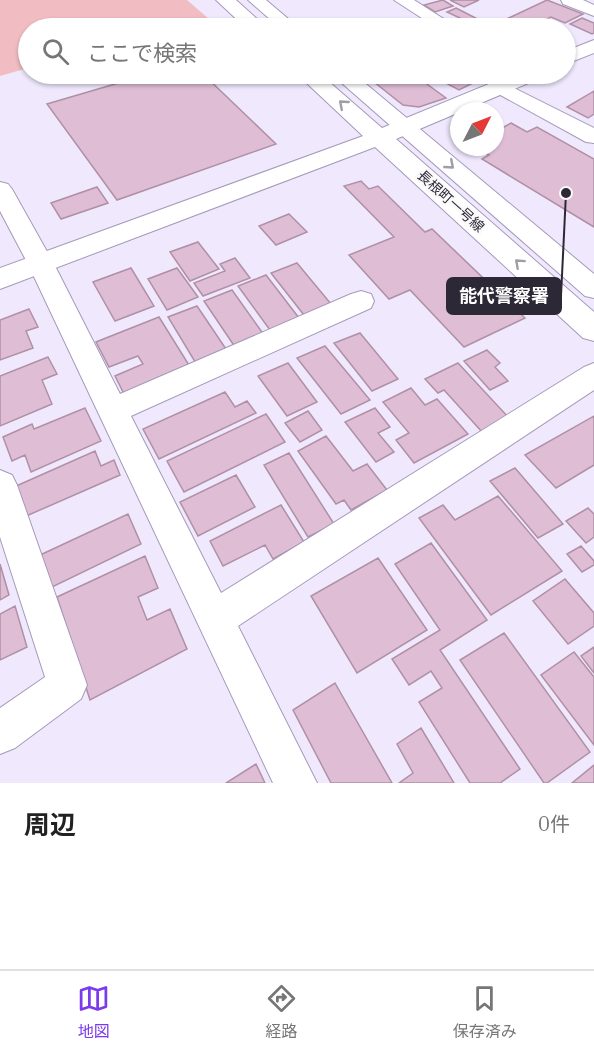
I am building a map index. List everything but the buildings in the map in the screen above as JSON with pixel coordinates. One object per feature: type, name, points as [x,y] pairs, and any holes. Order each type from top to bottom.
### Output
[{"type":"street","points":[[256,0],[278,18]]},
{"type":"street","points":[[402,0],[432,18]]},
{"type":"street","points":[[569,0],[594,11]]},
{"type":"street","points":[[234,2],[248,18]]},
{"type":"street","points":[[576,54],[594,46]]},
{"type":"street","name":"長根町一号線","points":[[320,84],[594,330]]},
{"type":"street","points":[[355,84],[594,289]]},
{"type":"street","points":[[0,279],[381,137],[506,84]]},
{"type":"street","points":[[500,87],[594,136]]},
{"type":"street","points":[[0,189],[113,410],[295,783]]},
{"type":"street","points":[[113,410],[361,301]]},
{"type":"street","points":[[215,619],[594,375]]},
{"type":"street","points":[[0,485],[67,685],[0,733]]},
{"type":"shaded area","points":[[0,0],[187,0],[208,18],[18,18],[18,71],[0,76]]},
{"type":"place","name":"能代警察署","points":[[566,193]]}]
